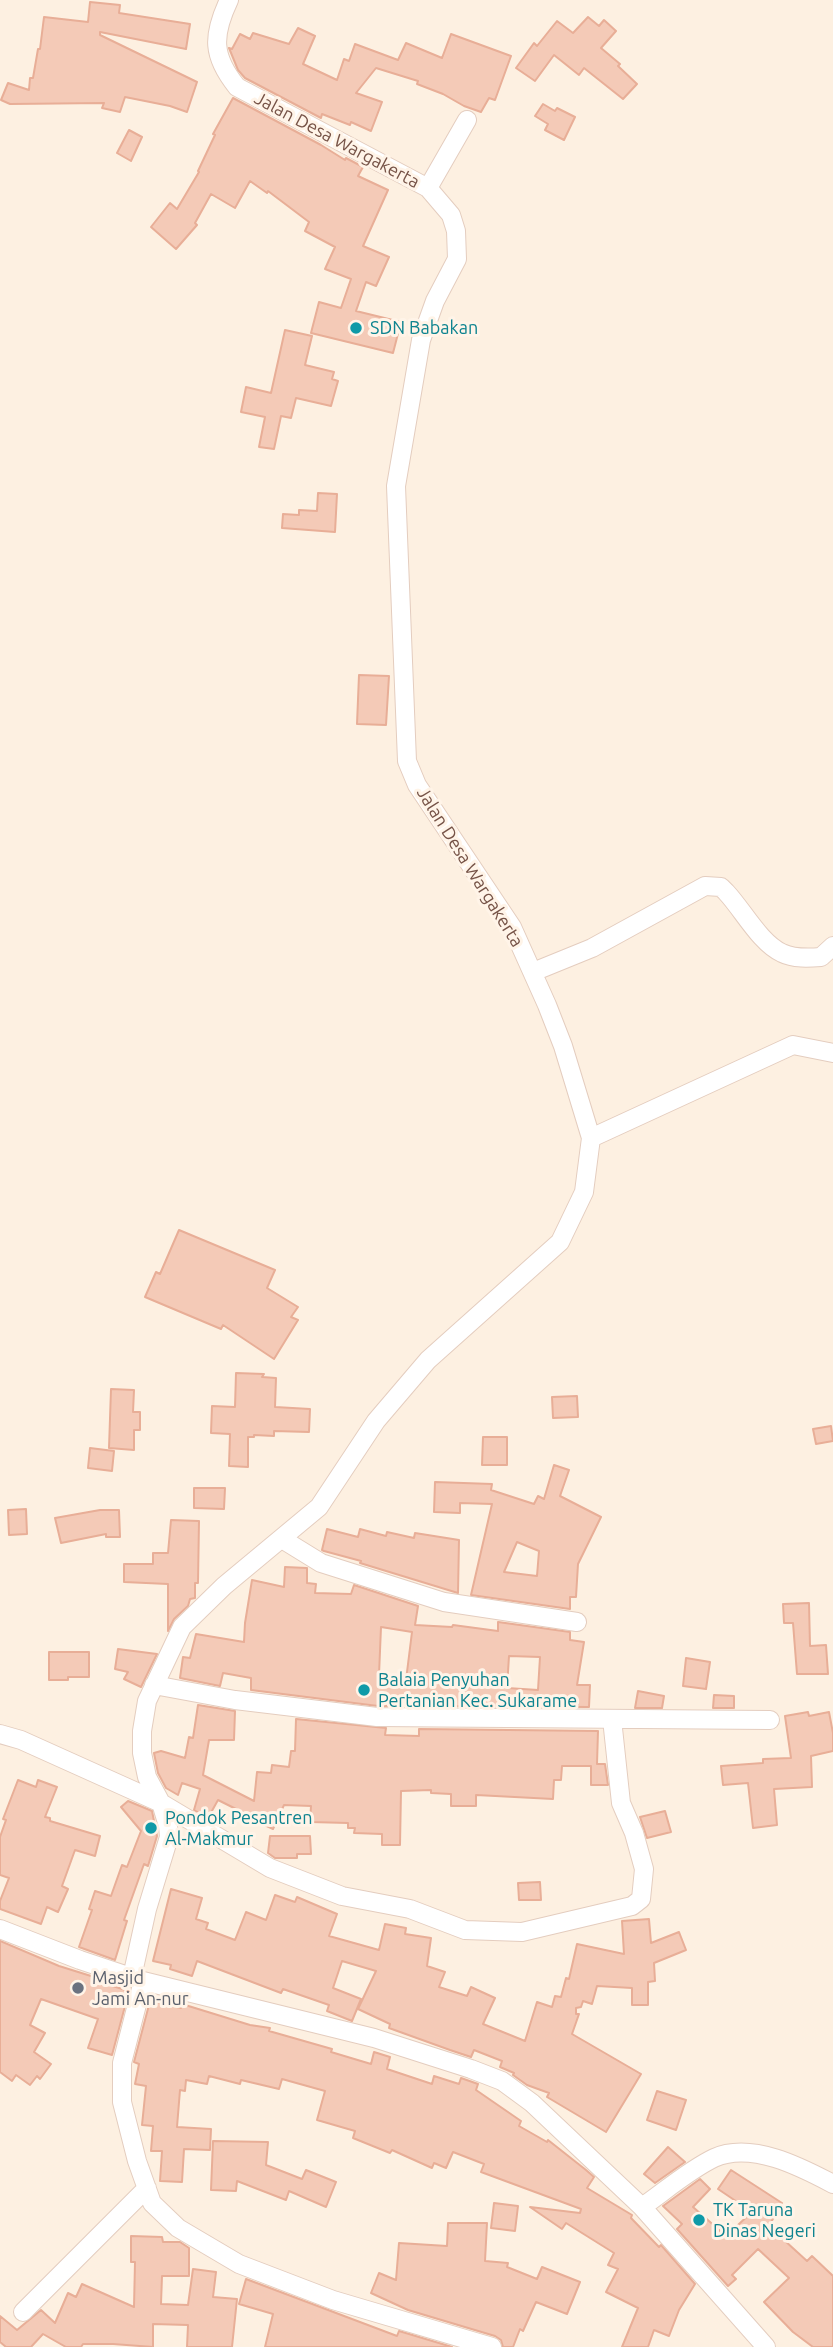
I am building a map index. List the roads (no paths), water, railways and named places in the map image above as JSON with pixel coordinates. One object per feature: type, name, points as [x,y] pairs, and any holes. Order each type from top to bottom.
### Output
[{"type":"street","name":"Jalan Desa Wargakerta","points":[[229,0],[219,20],[217,52],[226,73],[237,87],[428,188],[451,215],[456,231],[457,259],[435,301],[421,340],[396,486],[407,761],[417,785],[512,927],[563,1046],[591,1138],[584,1192],[560,1242],[428,1360],[376,1421],[319,1507],[224,1586],[182,1627],[147,1701],[142,1731],[142,1753],[147,1777],[161,1803],[169,1837],[147,1909],[138,1979],[122,2063],[122,2102],[152,2203],[178,2228],[239,2264],[333,2300],[492,2347]]},
{"type":"street","points":[[428,188],[467,120]]},
{"type":"street","points":[[533,972],[592,948],[690,892],[713,885],[721,887],[767,943],[784,955],[821,957],[833,946]]},
{"type":"street","points":[[591,1138],[795,1045],[833,1053]]},
{"type":"street","points":[[282,1539],[321,1563],[444,1602],[577,1622]]},
{"type":"street","points":[[154,1685],[235,1700],[377,1717],[770,1720]]},
{"type":"street","points":[[0,1734],[21,1740],[161,1803],[270,1868],[342,1896],[410,1909],[465,1930],[522,1931],[632,1906],[641,1899],[643,1869],[634,1833],[621,1803],[612,1719]]},
{"type":"street","points":[[0,1929],[138,1979],[373,2038],[502,2081],[532,2103],[642,2207],[766,2347]]},
{"type":"street","points":[[642,2207],[715,2158],[731,2153],[746,2152],[796,2165],[833,2184]]},
{"type":"street","points":[[23,2312],[147,2188]]},
{"type":"place","name":"SDN Babakan","points":[[356,328]]},
{"type":"place","name":"Balaia Penyuhan Pertanian Kec. Sukarame","points":[[364,1690]]},
{"type":"place","name":"Pondok Pesantren Al-Makmur","points":[[151,1828]]},
{"type":"place","name":"Masjid Jami An-nur","points":[[78,1988]]},
{"type":"place","name":"TK Taruna Dinas Negeri","points":[[699,2220]]}]
